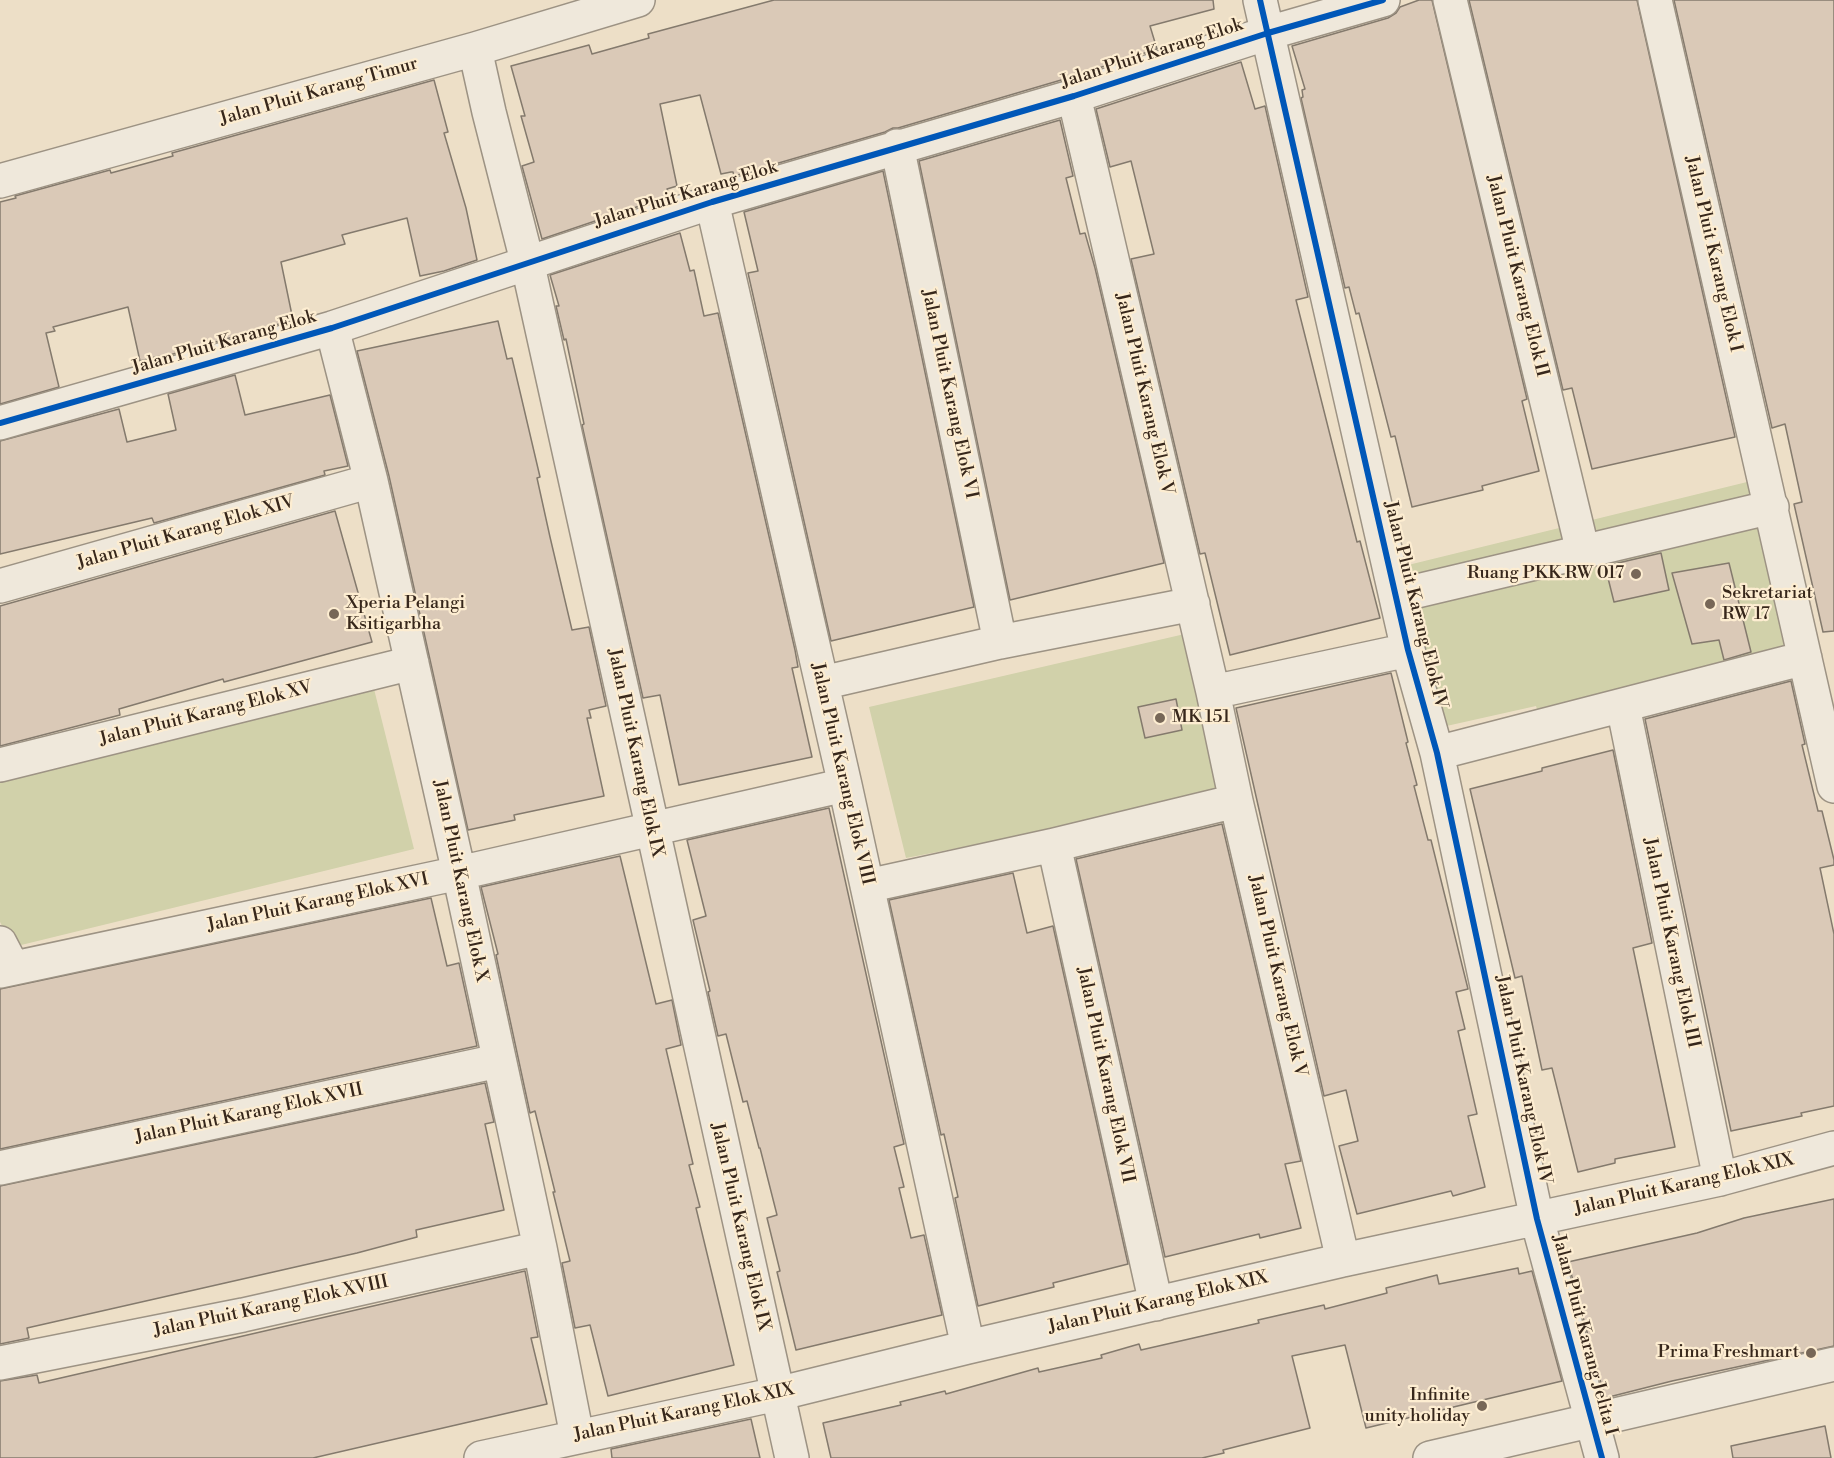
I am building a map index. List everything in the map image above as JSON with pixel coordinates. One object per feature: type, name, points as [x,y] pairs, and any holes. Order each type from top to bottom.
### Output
[{"type":"street","name":"Jalan Pluit Karang Timur","points":[[0,181],[475,49],[638,0]]},
{"type":"street","name":"Jalan Pluit Karang Elok IV","points":[[1260,0],[1408,650],[1437,753],[1537,1219]]},
{"type":"street","name":"Jalan Pluit Karang Elok","points":[[0,423],[332,328],[527,261],[712,202],[1074,96],[1268,33],[1383,0]]},
{"type":"street","name":"Jalan Pluit Karang Elok II","points":[[1450,0],[1583,552]]},
{"type":"street","name":"Jalan Pluit Karang Elok I","points":[[1654,0],[1772,507],[1834,786]]},
{"type":"street","name":"Jalan Pluit Karang Elok IX","points":[[475,49],[527,261],[792,1458]]},
{"type":"street","name":"Jalan Pluit Karang Elok V","points":[[1074,96],[1214,692],[1236,801],[1343,1260]]},
{"type":"street","name":"Jalan Pluit Karang Elok VI","points":[[897,146],[1000,642]]},
{"type":"street","name":"Jalan Pluit Karang Elok VIII","points":[[712,202],[845,784],[968,1347]]},
{"type":"street","name":"Jalan Pluit Karang Elok X","points":[[332,328],[371,480],[459,873],[540,1248],[577,1436]]},
{"type":"street","name":"Jalan Pluit Karang Elok XIV","points":[[0,586],[371,480]]},
{"type":"street","points":[[1396,596],[1772,507]]},
{"type":"street","points":[[822,683],[1000,642],[1193,604]]},
{"type":"street","points":[[1214,692],[1408,650]]},
{"type":"street","points":[[1437,753],[1805,658]]},
{"type":"street","name":"Jalan Pluit Karang Elok XV","points":[[0,765],[412,663]]},
{"type":"street","name":"Jalan Pluit Karang Elok III","points":[[1623,706],[1720,1179]]},
{"type":"street","name":"Jalan Pluit Karang Elok XVI","points":[[4,961],[459,873],[845,784]]},
{"type":"street","points":[[867,886],[1054,845],[1236,801]]},
{"type":"street","name":"Jalan Pluit Karang Elok VII","points":[[1054,845],[1156,1304]]},
{"type":"street","name":"Jalan Pluit Karang Elok XVII","points":[[0,1168],[498,1060]]},
{"type":"street","name":"Jalan Pluit Karang Elok XIX","points":[[481,1458],[777,1394],[1343,1260],[1720,1179],[1834,1148]]},
{"type":"street","name":"Jalan Pluit Karang Jelita I","points":[[1537,1219],[1602,1458]]},
{"type":"street","name":"Jalan Pluit Karang Elok XVIII","points":[[0,1363],[243,1315],[540,1248]]},
{"type":"street","points":[[1430,1458],[1834,1364]]},
{"type":"green space","points":[[1747,482],[1785,648],[1690,670],[1692,680],[1538,712],[1536,706],[1442,727],[1404,566]]},
{"type":"green space","points":[[1189,633],[1229,796],[906,858],[869,707]]},
{"type":"green space","points":[[372,681],[414,849],[13,947],[0,922],[0,775]]},
{"type":"building","points":[[774,0],[1213,0],[1214,9],[1150,26],[1157,49],[1068,78],[734,176],[733,172],[721,174],[700,95],[660,104],[677,186],[667,189],[669,196],[542,239],[522,166],[534,162],[521,116],[525,116],[511,66],[589,45],[592,54],[649,38],[648,34]]},
{"type":"building","points":[[1419,0],[1432,0],[1527,399],[1522,401],[1539,471],[1482,486],[1483,490],[1412,507],[1395,436],[1391,437],[1359,313],[1356,314],[1349,287],[1345,288],[1301,98],[1303,97],[1302,90],[1305,89],[1292,46],[1388,18],[1400,7]]},
{"type":"building","points":[[1469,0],[1637,0],[1735,437],[1592,469],[1572,388],[1563,390]]},
{"type":"building","points":[[1674,0],[1834,0],[1834,631],[1823,632],[1794,504],[1802,502],[1785,424],[1772,428]]},
{"type":"building","points":[[1241,62],[1255,109],[1265,106],[1308,297],[1296,300],[1357,542],[1360,541],[1380,618],[1230,655],[1205,553],[1200,554],[1131,259],[1154,254],[1131,161],[1110,167],[1096,109]]},
{"type":"building","points":[[434,80],[448,132],[444,133],[466,208],[477,260],[420,276],[407,218],[342,235],[345,244],[281,262],[293,320],[159,358],[159,356],[140,361],[128,307],[53,327],[55,331],[46,333],[59,387],[0,404],[0,202],[110,170],[111,173],[173,156],[172,153]]},
{"type":"building","points":[[1060,120],[1073,176],[1066,178],[1080,234],[1085,233],[1095,268],[1164,563],[1010,600],[919,161]]},
{"type":"building","points":[[883,171],[974,607],[831,641],[748,273],[758,271],[744,212]]},
{"type":"building","points":[[680,233],[690,271],[694,270],[704,316],[718,313],[795,650],[798,667],[792,668],[812,757],[679,785],[660,695],[643,698],[582,425],[584,424],[566,339],[564,340],[556,306],[559,306],[550,275]]},
{"type":"building","points":[[498,321],[507,359],[512,358],[572,630],[589,627],[606,706],[589,710],[591,718],[587,718],[604,796],[514,815],[515,820],[468,830],[389,476],[357,351]]},
{"type":"building","points":[[235,375],[245,415],[330,395],[348,466],[324,471],[325,475],[154,523],[152,518],[0,554],[0,441],[119,409],[127,442],[176,430],[168,394]]},
{"type":"building","points":[[335,511],[372,642],[224,682],[223,679],[119,709],[120,715],[0,746],[0,606]]},
{"type":"building","name":"Ruang PKK RW 017","points":[[1661,553],[1669,590],[1614,602],[1605,566]]},
{"type":"building","name":"Sekretariat RW 17","points":[[1729,563],[1751,652],[1724,660],[1719,640],[1692,644],[1672,573]]},
{"type":"building","points":[[1391,673],[1417,785],[1414,786],[1428,840],[1431,840],[1468,989],[1456,992],[1465,1029],[1458,1031],[1477,1114],[1468,1116],[1485,1187],[1453,1196],[1451,1191],[1357,1214],[1339,1146],[1358,1141],[1346,1090],[1324,1096],[1236,708]]},
{"type":"building","points":[[1791,681],[1805,744],[1802,745],[1818,811],[1822,811],[1834,860],[1834,865],[1820,868],[1834,934],[1834,1106],[1801,1113],[1802,1116],[1731,1131],[1645,719]]},
{"type":"building","name":"MK 151","points":[[1176,699],[1182,730],[1145,738],[1138,707]]},
{"type":"building","points":[[1613,750],[1652,943],[1633,948],[1675,1147],[1615,1159],[1615,1163],[1578,1172],[1552,1068],[1542,1070],[1522,976],[1515,978],[1470,789]]},
{"type":"building","points":[[829,808],[904,1144],[894,1147],[904,1187],[899,1188],[911,1238],[924,1235],[942,1315],[796,1350],[777,1272],[780,1271],[767,1218],[777,1215],[747,1101],[743,1102],[726,1034],[718,1036],[708,992],[710,991],[693,920],[706,916],[687,840]]},
{"type":"building","points":[[1222,824],[1301,1161],[1285,1164],[1301,1228],[1260,1238],[1259,1234],[1165,1257],[1076,859]]},
{"type":"building","points":[[620,856],[656,1004],[672,1000],[681,1045],[666,1049],[693,1164],[689,1165],[700,1207],[696,1208],[734,1365],[608,1396],[590,1325],[575,1328],[562,1263],[570,1261],[535,1111],[530,1113],[496,955],[498,954],[481,887]]},
{"type":"building","points":[[1013,873],[1027,933],[1053,926],[1128,1264],[1053,1283],[1054,1287],[978,1306],[955,1198],[958,1197],[944,1134],[941,1135],[889,900]]},
{"type":"building","points":[[431,898],[447,966],[459,963],[477,1046],[0,1149],[0,989]]},
{"type":"building","points":[[485,1083],[494,1122],[485,1124],[504,1210],[416,1230],[417,1237],[357,1253],[27,1328],[29,1338],[0,1344],[0,1186]]},
{"type":"building","points":[[1834,1199],[1834,1346],[1605,1398],[1568,1262],[1697,1233],[1744,1218]]},
{"type":"building","points":[[1518,1268],[1519,1274],[1532,1271],[1562,1381],[1366,1428],[1345,1345],[1292,1356],[1310,1428],[1223,1450],[1224,1453],[1202,1458],[831,1458],[823,1423],[901,1405],[900,1402],[945,1391],[946,1394],[1038,1368],[1039,1372],[1102,1358],[1101,1355],[1139,1344],[1141,1350],[1259,1323],[1258,1320],[1324,1305],[1325,1309],[1387,1293],[1386,1288],[1437,1275],[1439,1284]]},
{"type":"building","points":[[525,1271],[538,1337],[531,1338],[547,1404],[313,1458],[0,1458],[0,1381],[37,1375],[39,1383]]},
{"type":"building","points":[[751,1419],[760,1458],[612,1458],[611,1449]]},
{"type":"building","points":[[1825,1426],[1831,1458],[1733,1458],[1731,1446]]},
{"type":"cycle path","points":[[1260,0],[1408,650],[1437,753],[1537,1219],[1602,1458]]},
{"type":"cycle path","points":[[0,423],[332,328],[712,202],[1074,96],[1268,33],[1383,0]]},
{"type":"place","name":"Ruang PKK RW 017","points":[[1636,574]]},
{"type":"place","name":"Sekretariat RW 17","points":[[1710,604]]},
{"type":"place","name":"Xperia Pelangi Ksitigarbha","points":[[334,614]]},
{"type":"place","name":"MK 151","points":[[1160,718]]},
{"type":"place","name":"Prima Freshmart","points":[[1811,1353]]},
{"type":"place","name":"Infinite unity holiday","points":[[1482,1406]]}]
